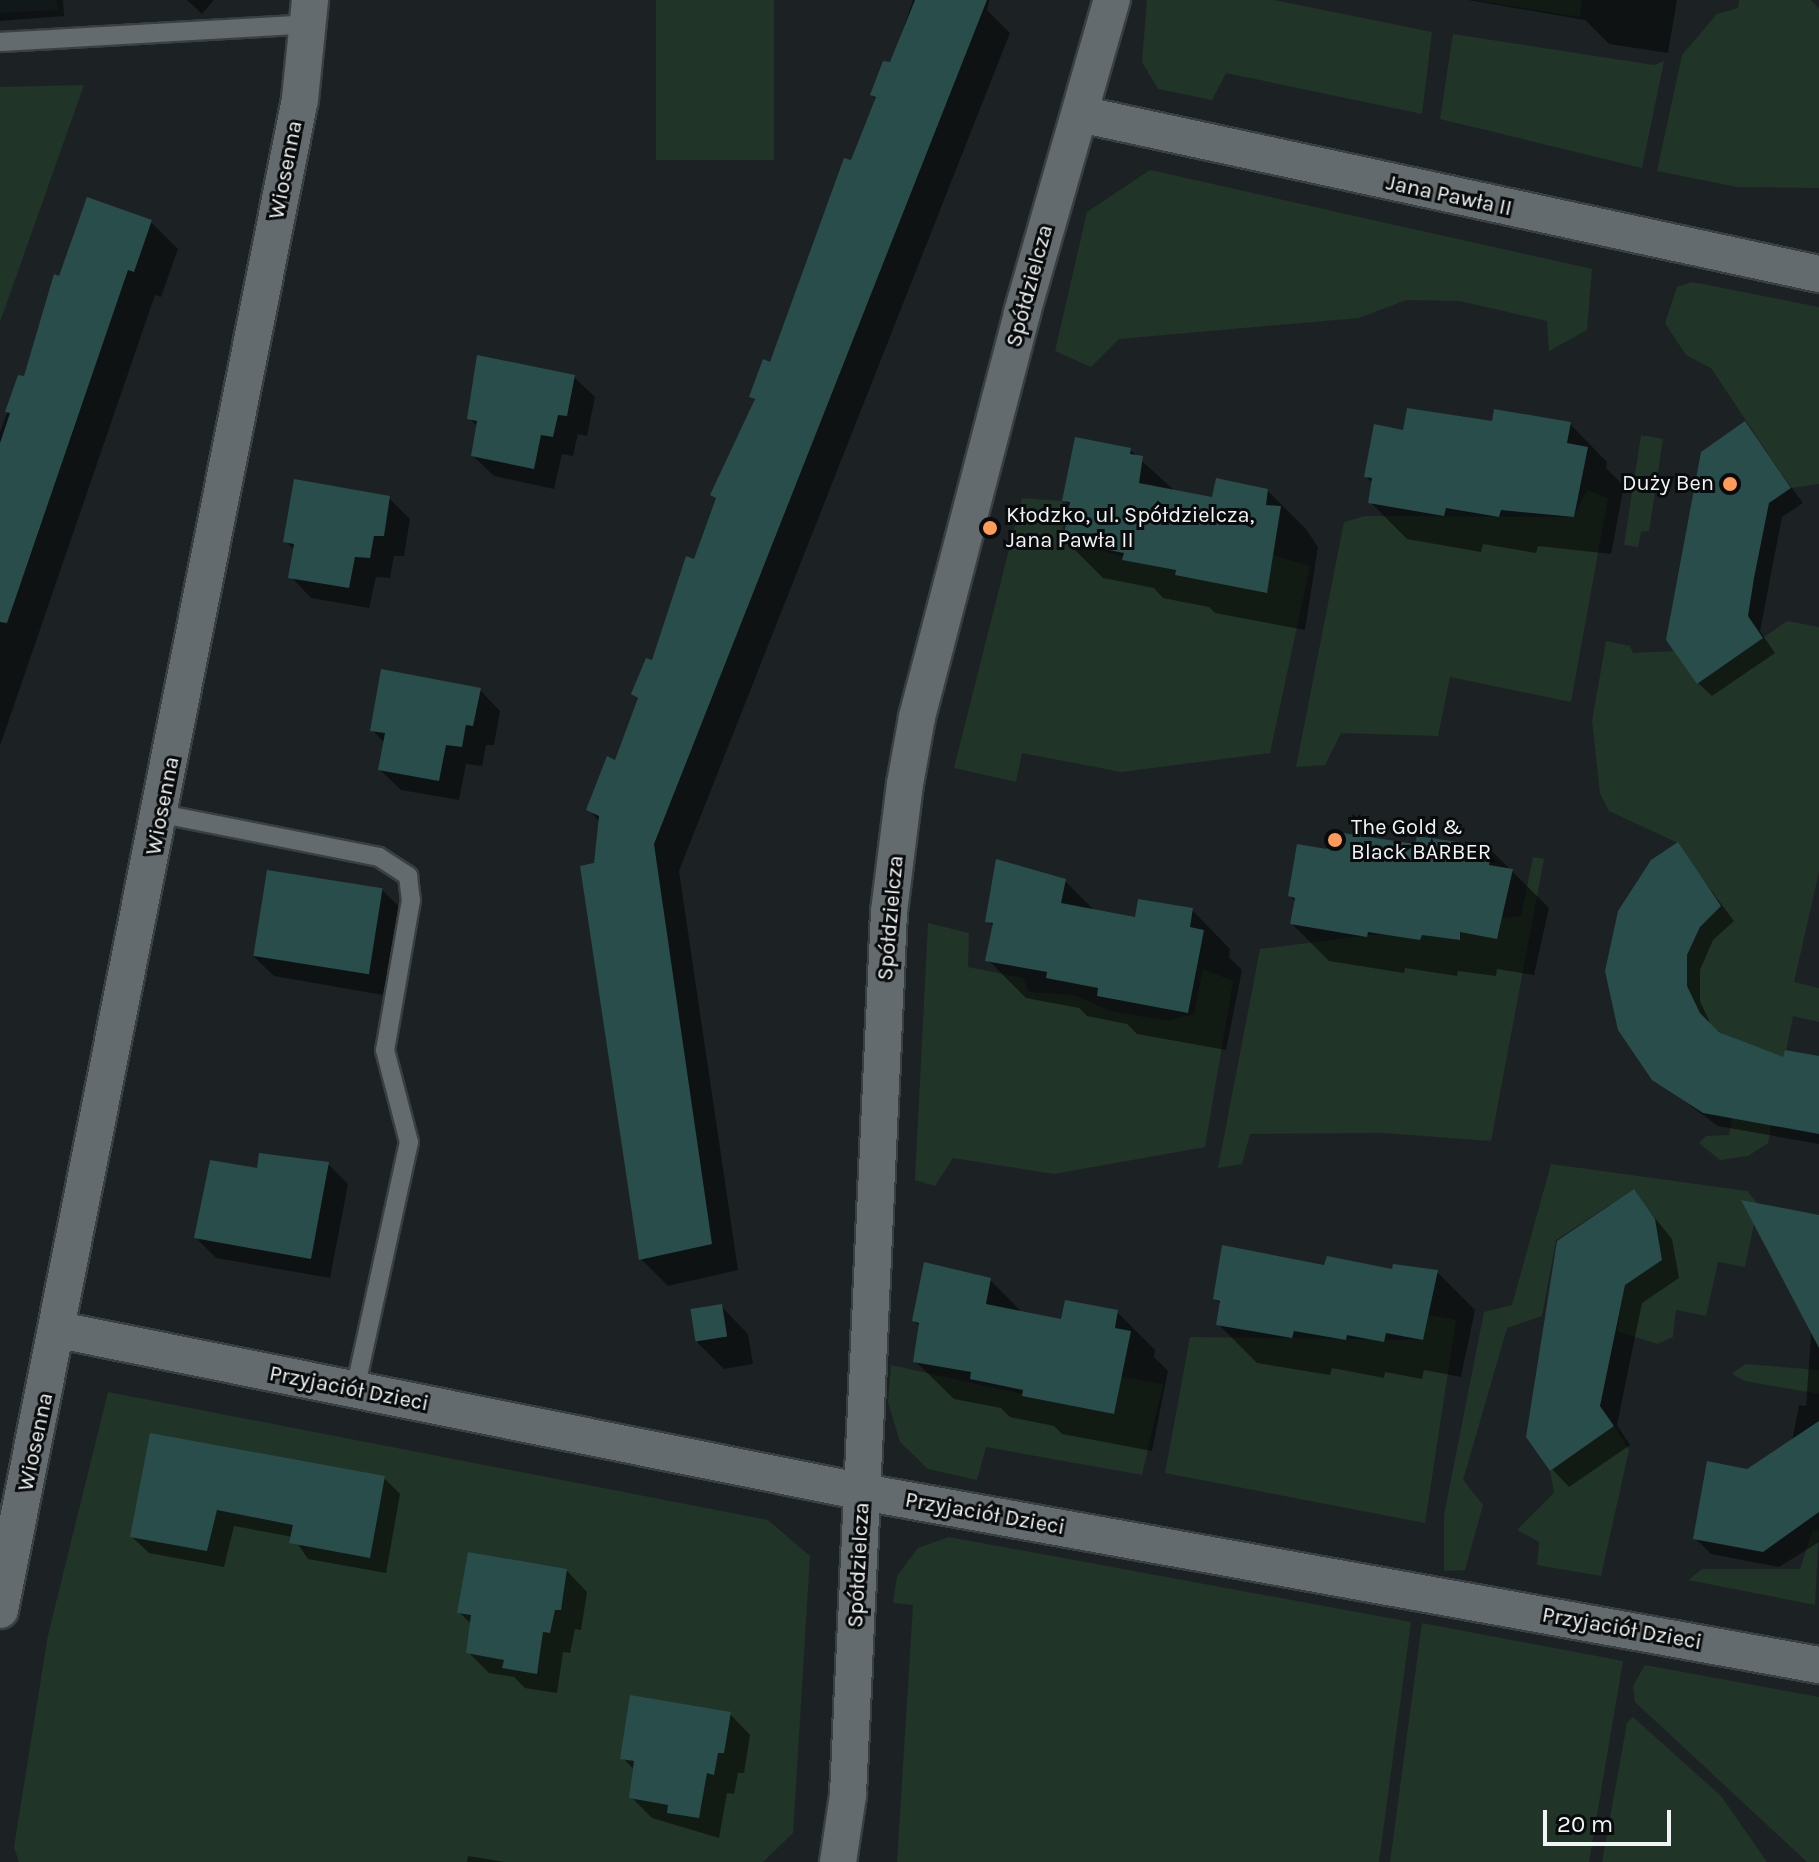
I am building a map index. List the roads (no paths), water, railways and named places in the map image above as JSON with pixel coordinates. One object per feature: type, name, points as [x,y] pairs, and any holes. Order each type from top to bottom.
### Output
[{"type":"street","name":"Spółdzielcza","points":[[838,1862],[848,1795],[889,912],[905,784],[917,717],[1022,313],[1112,0]]},
{"type":"street","name":"Wiosenna","points":[[0,1610],[162,814],[300,99],[309,12]]},
{"type":"street","name":"Jana Pawła II","points":[[1080,114],[1819,274]]},
{"type":"street","name":"Przyjaciół Dzieci","points":[[59,1330],[863,1492],[1819,1665]]},
{"type":"lane","points":[[0,42],[309,12]]},
{"type":"lane","points":[[162,814],[379,857],[408,876],[411,900],[385,1050],[409,1142],[355,1390]]},
{"type":"place","name":"Duży Ben","points":[[1730,484]]},
{"type":"place","name":"Kłodzko, ul. Spółdzielcza, Jana Pawła II","points":[[990,528]]},
{"type":"place","name":"The Gold & Black BARBER","points":[[1335,840]]}]
